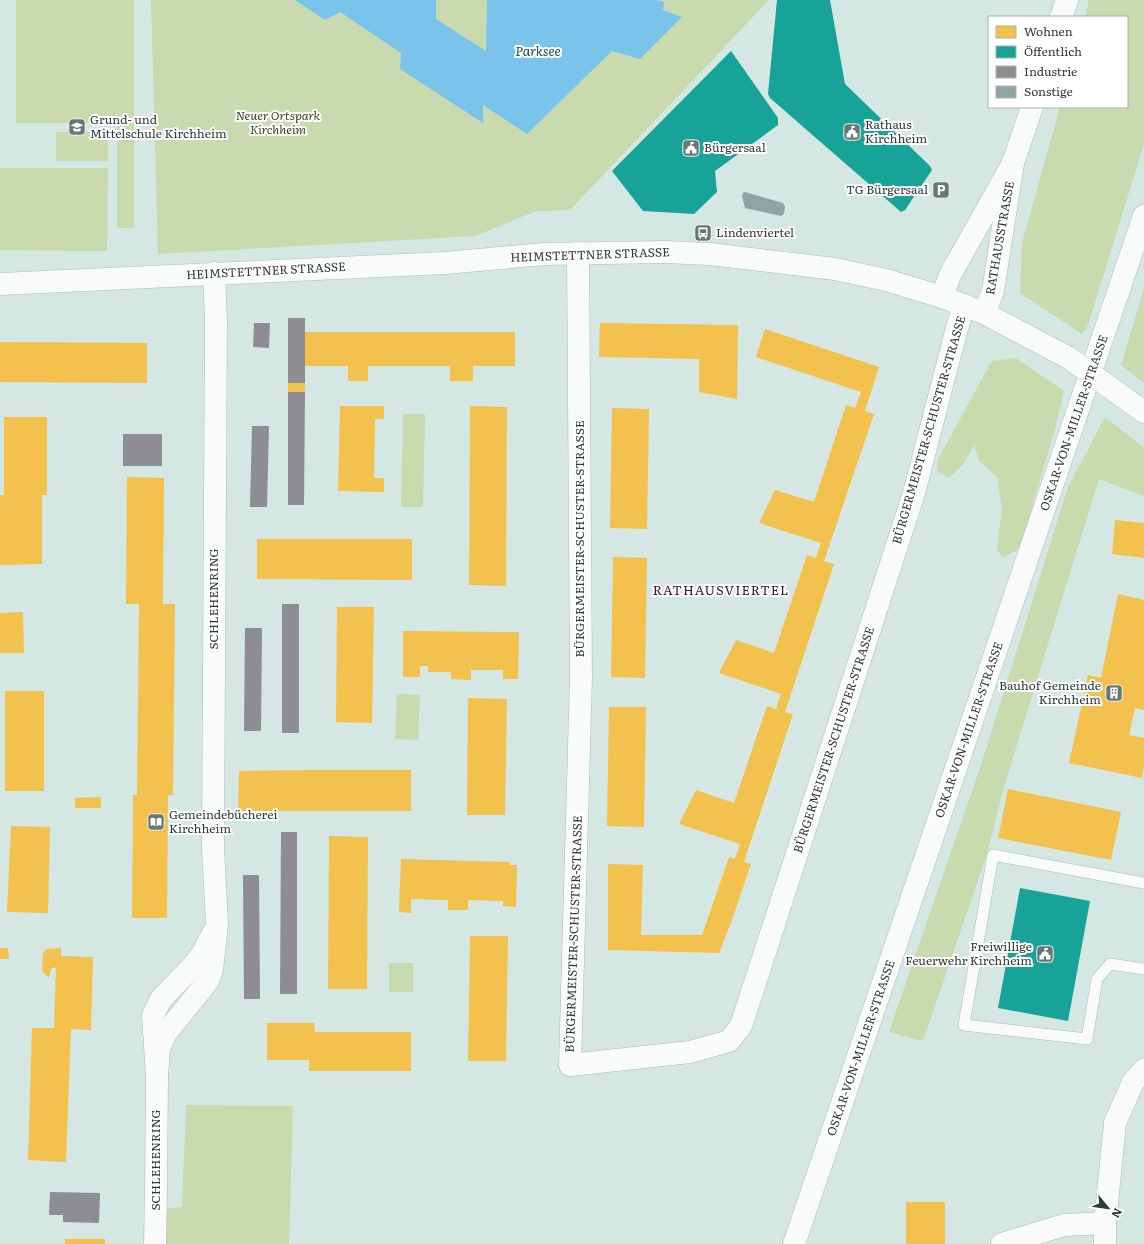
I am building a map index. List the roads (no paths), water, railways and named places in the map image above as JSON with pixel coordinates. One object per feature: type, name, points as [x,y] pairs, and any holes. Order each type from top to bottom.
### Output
[{"type":"street","points":[[1061,16],[1067,0]]},
{"type":"street","name":"RATHAUSSTRASSE","points":[[974,309],[993,291],[1013,163],[1032,108]]},
{"type":"street","name":"RATHAUSSTRASSE","points":[[942,297],[950,275],[1013,163]]},
{"type":"street","name":"OSKAR-VON-MILLER-STRASSE","points":[[794,1244],[1144,216]]},
{"type":"street","name":"HEIMSTETTNER STRASSE","points":[[0,284],[444,263],[544,254],[665,252],[710,254],[835,269],[886,280],[942,297],[974,309],[1069,358],[1144,412]]},
{"type":"street","name":"BÜRGERMEISTER-SCHUSTER-STRASSE","points":[[578,253],[581,677],[570,1065],[690,1052],[729,1041],[741,1026],[914,493],[957,328],[974,309]]},
{"type":"street","name":"SCHLEHENRING","points":[[155,1244],[157,1077],[153,1015],[161,1000],[202,954],[217,924],[213,848],[216,327],[214,273]]},
{"type":"street","points":[[1002,1244],[1064,1225],[1105,1234],[1115,1123],[1133,1082],[1144,1070]]},
{"type":"lane","points":[[1144,883],[993,855],[964,1025],[1087,1039],[1097,979],[1110,964],[1144,969]]},
{"type":"water","name":"Parksee","points":[[295,0],[436,0],[436,19],[486,51],[487,0],[658,0],[664,2],[663,10],[682,17],[640,59],[612,51],[527,134],[483,105],[483,123],[400,69],[401,53],[340,12],[325,20]]},
{"type":"place","name":"Grund- und Mittelschule Kirchheim","points":[[77,127]]},
{"type":"place","name":"Rathaus Kirchheim","points":[[852,132]]},
{"type":"place","name":"Bürgersaal","points":[[691,148]]},
{"type":"place","name":"TG Bürgersaal","points":[[941,190]]},
{"type":"place","name":"Lindenviertel","points":[[703,233]]},
{"type":"place","name":"Bauhof Gemeinde Kirchheim","points":[[1114,693]]},
{"type":"place","name":"Gemeindebücherei Kirchheim","points":[[156,822]]},
{"type":"place","name":"Freiwillige Feuerwehr Kirchheim","points":[[1045,954]]},
{"type":"district","name":"RATHAUSVIERTEL","points":[[721,590]]},
{"type":"park label","name":"Neuer Ortspark Kirchheim","points":[[278,123]]}]
